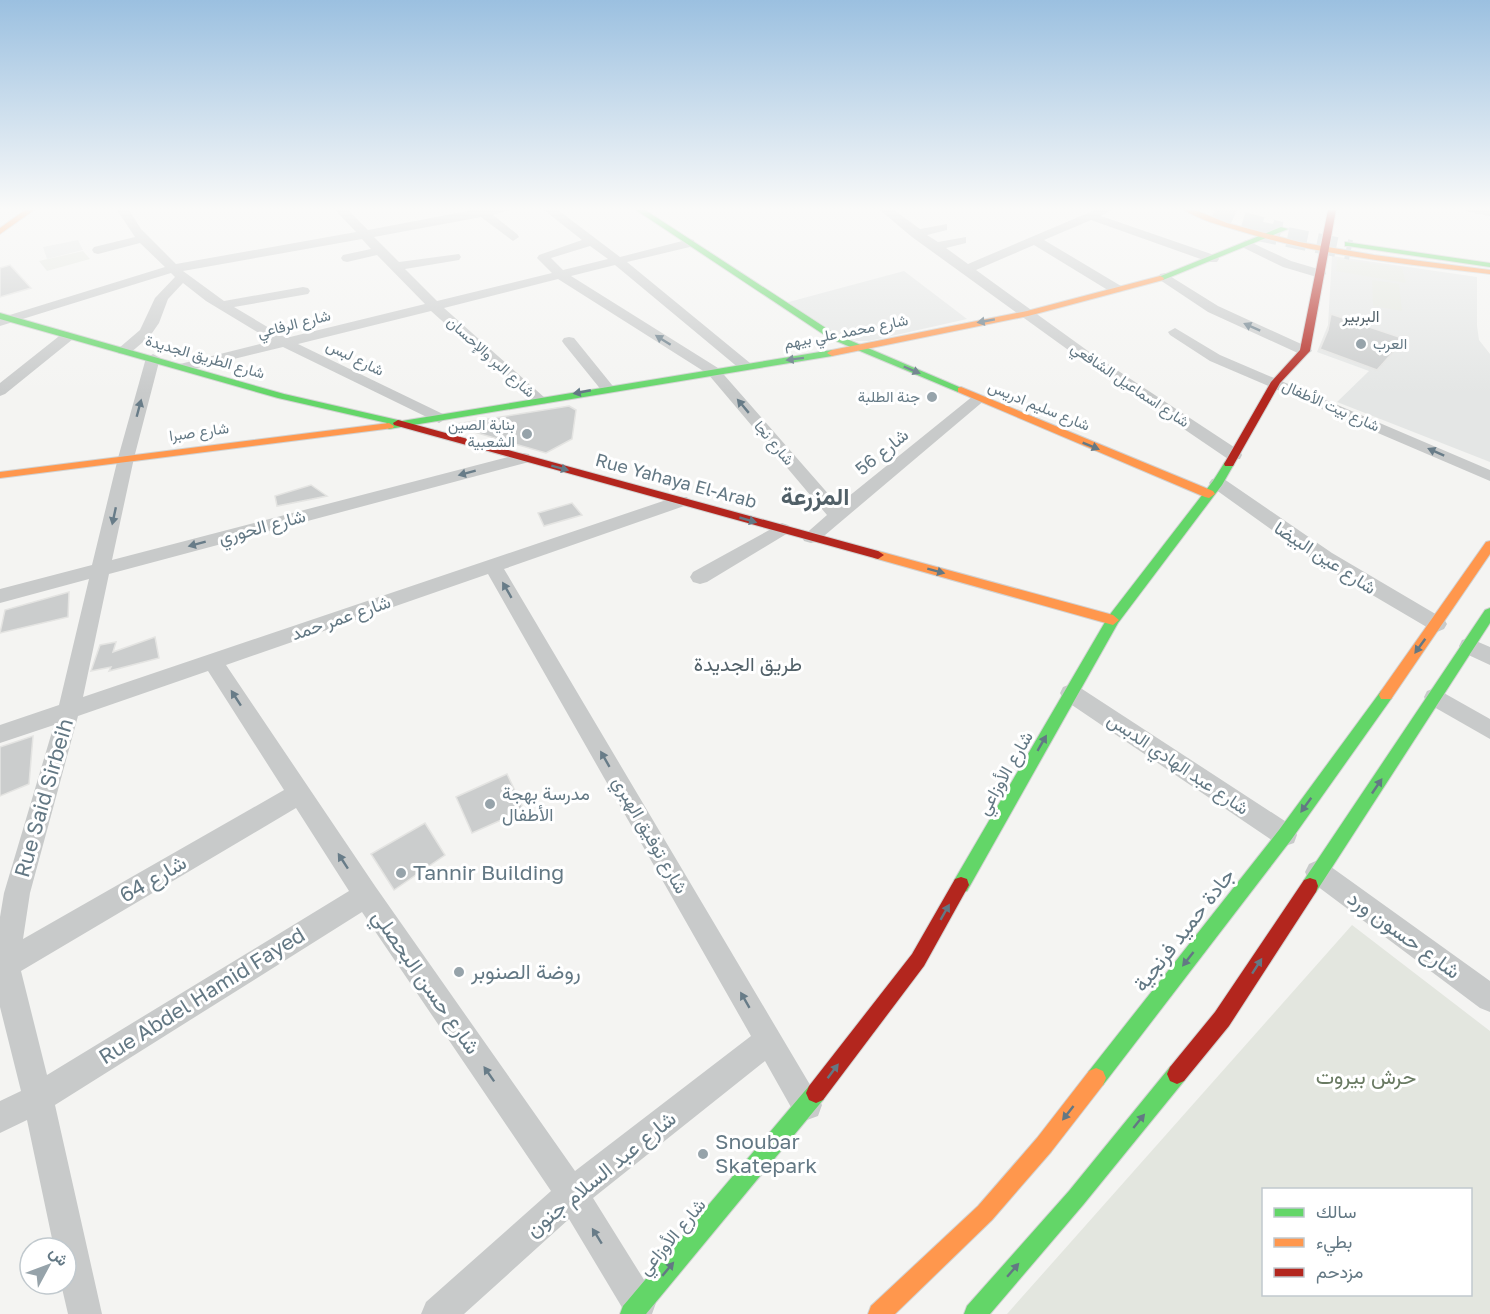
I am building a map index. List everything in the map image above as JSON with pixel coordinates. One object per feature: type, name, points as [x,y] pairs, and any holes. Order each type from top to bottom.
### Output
[{"type":"main road","name":"شارع سليم ادريس","points":[[733,271],[832,336],[978,399],[1214,489]]},
{"type":"main road","name":"شارع محمد علي بيهم","points":[[403,424],[607,388],[806,358],[1028,313],[1180,271]]},
{"type":"main road","points":[[1490,271],[1490,290]]},
{"type":"main road","points":[[1305,351],[1320,274]]},
{"type":"main road","name":"شارع الطريق الجديدة","points":[[3,319],[153,358],[282,396],[403,424]]},
{"type":"main road","name":"شارع الأوزاعي","points":[[635,1309],[807,1105],[918,960],[1113,620],[1214,489],[1276,382],[1305,351]]},
{"type":"main road","name":"شارع صبرا","points":[[0,475],[403,424]]},
{"type":"main road","name":"Rue Yahaya El-Arab","points":[[403,424],[1113,620]]},
{"type":"main road","name":"جادة حميد فرنجية","points":[[879,1314],[984,1213],[1044,1145],[1284,835],[1437,624],[1464,580],[1490,545]]},
{"type":"main road","points":[[975,1314],[1076,1198],[1222,1019],[1490,613]]},
{"type":"street","points":[[3,319],[185,271]]},
{"type":"street","points":[[386,277],[399,271]]},
{"type":"street","name":"شارع البر والإحسان","points":[[403,271],[435,306],[540,401]]},
{"type":"street","name":"شارع نجا","points":[[557,271],[713,371],[836,514]]},
{"type":"street","name":"شارع الرفاعي","points":[[185,367],[581,271]]},
{"type":"street","points":[[629,271],[745,366]]},
{"type":"street","name":"شارع اسماعيل الشافعي","points":[[967,271],[1083,354],[1234,455]]},
{"type":"street","points":[[1087,271],[1116,289]]},
{"type":"street","points":[[1312,271],[1320,274]]},
{"type":"street","points":[[124,351],[145,333],[152,323],[162,298],[177,273]]},
{"type":"street","name":"شارع لبس","points":[[177,273],[223,305],[286,343],[439,418]]},
{"type":"street","points":[[1165,277],[1213,309],[1305,351]]},
{"type":"street","points":[[223,305],[303,291]]},
{"type":"street","name":"شارع بيت الأطفال","points":[[1175,332],[1204,354],[1230,366],[1276,382],[1490,476]]},
{"type":"street","points":[[0,391],[68,336]]},
{"type":"street","points":[[569,345],[607,388]]},
{"type":"street","name":"Rue Said Sirbeih","points":[[85,1314],[6,964],[17,893],[69,710],[126,458],[153,358]]},
{"type":"street","name":"شارع 56","points":[[811,537],[836,514],[978,399]]},
{"type":"street","name":"شارع الحوري","points":[[0,596],[523,458]]},
{"type":"street","name":"شارع عين البيضا","points":[[1214,489],[1341,570],[1437,624]]},
{"type":"street","name":"شارع عمر حمد","points":[[0,734],[681,501]]},
{"type":"street","points":[[700,577],[782,529]]},
{"type":"street","name":"شارع توفيق الهبري","points":[[493,566],[807,1105]]},
{"type":"street","points":[[1469,646],[1490,657]]},
{"type":"street","name":"شارع حسن البحصلي","points":[[212,662],[366,895],[572,1194],[635,1309]]},
{"type":"street","name":"شارع عبد الهادي الدبس","points":[[1071,693],[1284,835]]},
{"type":"street","points":[[1434,697],[1490,730]]},
{"type":"street","name":"شارع 64","points":[[6,964],[299,794]]},
{"type":"street","name":"شارع حسون ورد","points":[[1318,872],[1490,998]]},
{"type":"street","name":"Rue Abdel Hamid Fayed","points":[[0,1118],[38,1098],[366,895]]},
{"type":"street","name":"شارع عبد السلام جنون","points":[[438,1314],[572,1194],[769,1040]]},
{"type":"shaded area","points":[[904,271],[967,319],[869,341],[857,341],[841,337],[785,303]]},
{"type":"shaded area","points":[[1331,271],[1438,271],[1477,277],[1479,340],[1490,354],[1490,462],[1337,402],[1369,371],[1317,352],[1328,325]]},
{"type":"green space","points":[[1338,271],[1403,271],[1406,283]]},
{"type":"green space","points":[[1372,280],[1399,284],[1402,311],[1373,306]]},
{"type":"green space","name":"حرش بيروت","points":[[1352,925],[1490,1031],[1490,1314],[1007,1314]]},
{"type":"building","points":[[0,271],[16,271],[31,288],[0,297]]},
{"type":"building","name":"العرب","points":[[1331,314],[1405,339],[1377,370],[1320,349],[1328,330]]},
{"type":"building","name":"بناية الصين الشعبية","points":[[569,406],[576,410],[572,439],[546,453],[450,425]]},
{"type":"building","points":[[311,485],[327,496],[277,506],[275,496]]},
{"type":"building","points":[[572,503],[582,515],[544,526],[538,513]]},
{"type":"building","points":[[69,592],[68,617],[0,633],[5,610]]},
{"type":"building","points":[[155,637],[159,658],[109,671],[111,667],[91,671],[100,645],[116,642],[113,652]]},
{"type":"building","points":[[33,736],[29,784],[0,796],[0,747]]},
{"type":"building","name":"مدرسة بهجة الأطفال","points":[[507,774],[524,810],[472,833],[456,797]]},
{"type":"building","name":"Tannir Building","points":[[425,823],[445,855],[394,890],[371,854]]},
{"type":"traffic: fast","points":[[733,271],[832,336],[961,390]]},
{"type":"traffic: fast","points":[[1160,278],[1177,271]]},
{"type":"traffic: fast","points":[[0,316],[282,396],[398,423]]},
{"type":"traffic: fast","points":[[389,426],[832,353]]},
{"type":"traffic: fast","points":[[961,885],[1113,620],[1218,483],[1229,464]]},
{"type":"traffic: fast","points":[[1310,886],[1490,613]]},
{"type":"traffic: fast","points":[[1096,1078],[1285,835],[1386,695]]},
{"type":"traffic: fast","points":[[975,1314],[1076,1198],[1177,1074]]},
{"type":"traffic: fast","points":[[631,1314],[816,1093]]},
{"type":"traffic: slow","points":[[1485,271],[1490,272]]},
{"type":"traffic: slow","points":[[832,353],[1028,313],[1160,278]]},
{"type":"traffic: slow","points":[[961,390],[1209,494]]},
{"type":"traffic: slow","points":[[0,475],[389,426]]},
{"type":"traffic: slow","points":[[1386,695],[1490,545]]},
{"type":"traffic: slow","points":[[878,555],[1113,620]]},
{"type":"traffic: slow","points":[[879,1314],[985,1213],[1044,1145],[1096,1078]]},
{"type":"traffic: jam","points":[[1229,464],[1276,382],[1305,351],[1320,271]]},
{"type":"traffic: jam","points":[[398,423],[878,555]]},
{"type":"traffic: jam","points":[[816,1093],[918,960],[961,885]]},
{"type":"traffic: jam","points":[[1177,1074],[1222,1019],[1310,886]]},
{"type":"place","name":"العرب","points":[[1361,344]]},
{"type":"place","name":"جنة الطلبة","points":[[932,397]]},
{"type":"place","name":"بناية الصين الشعبية","points":[[527,434]]},
{"type":"place","name":"مدرسة بهجة الأطفال","points":[[490,804]]},
{"type":"place","name":"Tannir Building","points":[[401,873]]},
{"type":"place","name":"روضة الصنوبر","points":[[459,972]]},
{"type":"place","name":"Snoubar Skatepark","points":[[703,1154]]},
{"type":"district","name":"البربير","points":[[1361,316]]},
{"type":"district","name":"المزرعة","points":[[815,497]]},
{"type":"district","name":"طريق الجديدة","points":[[748,664]]}]
